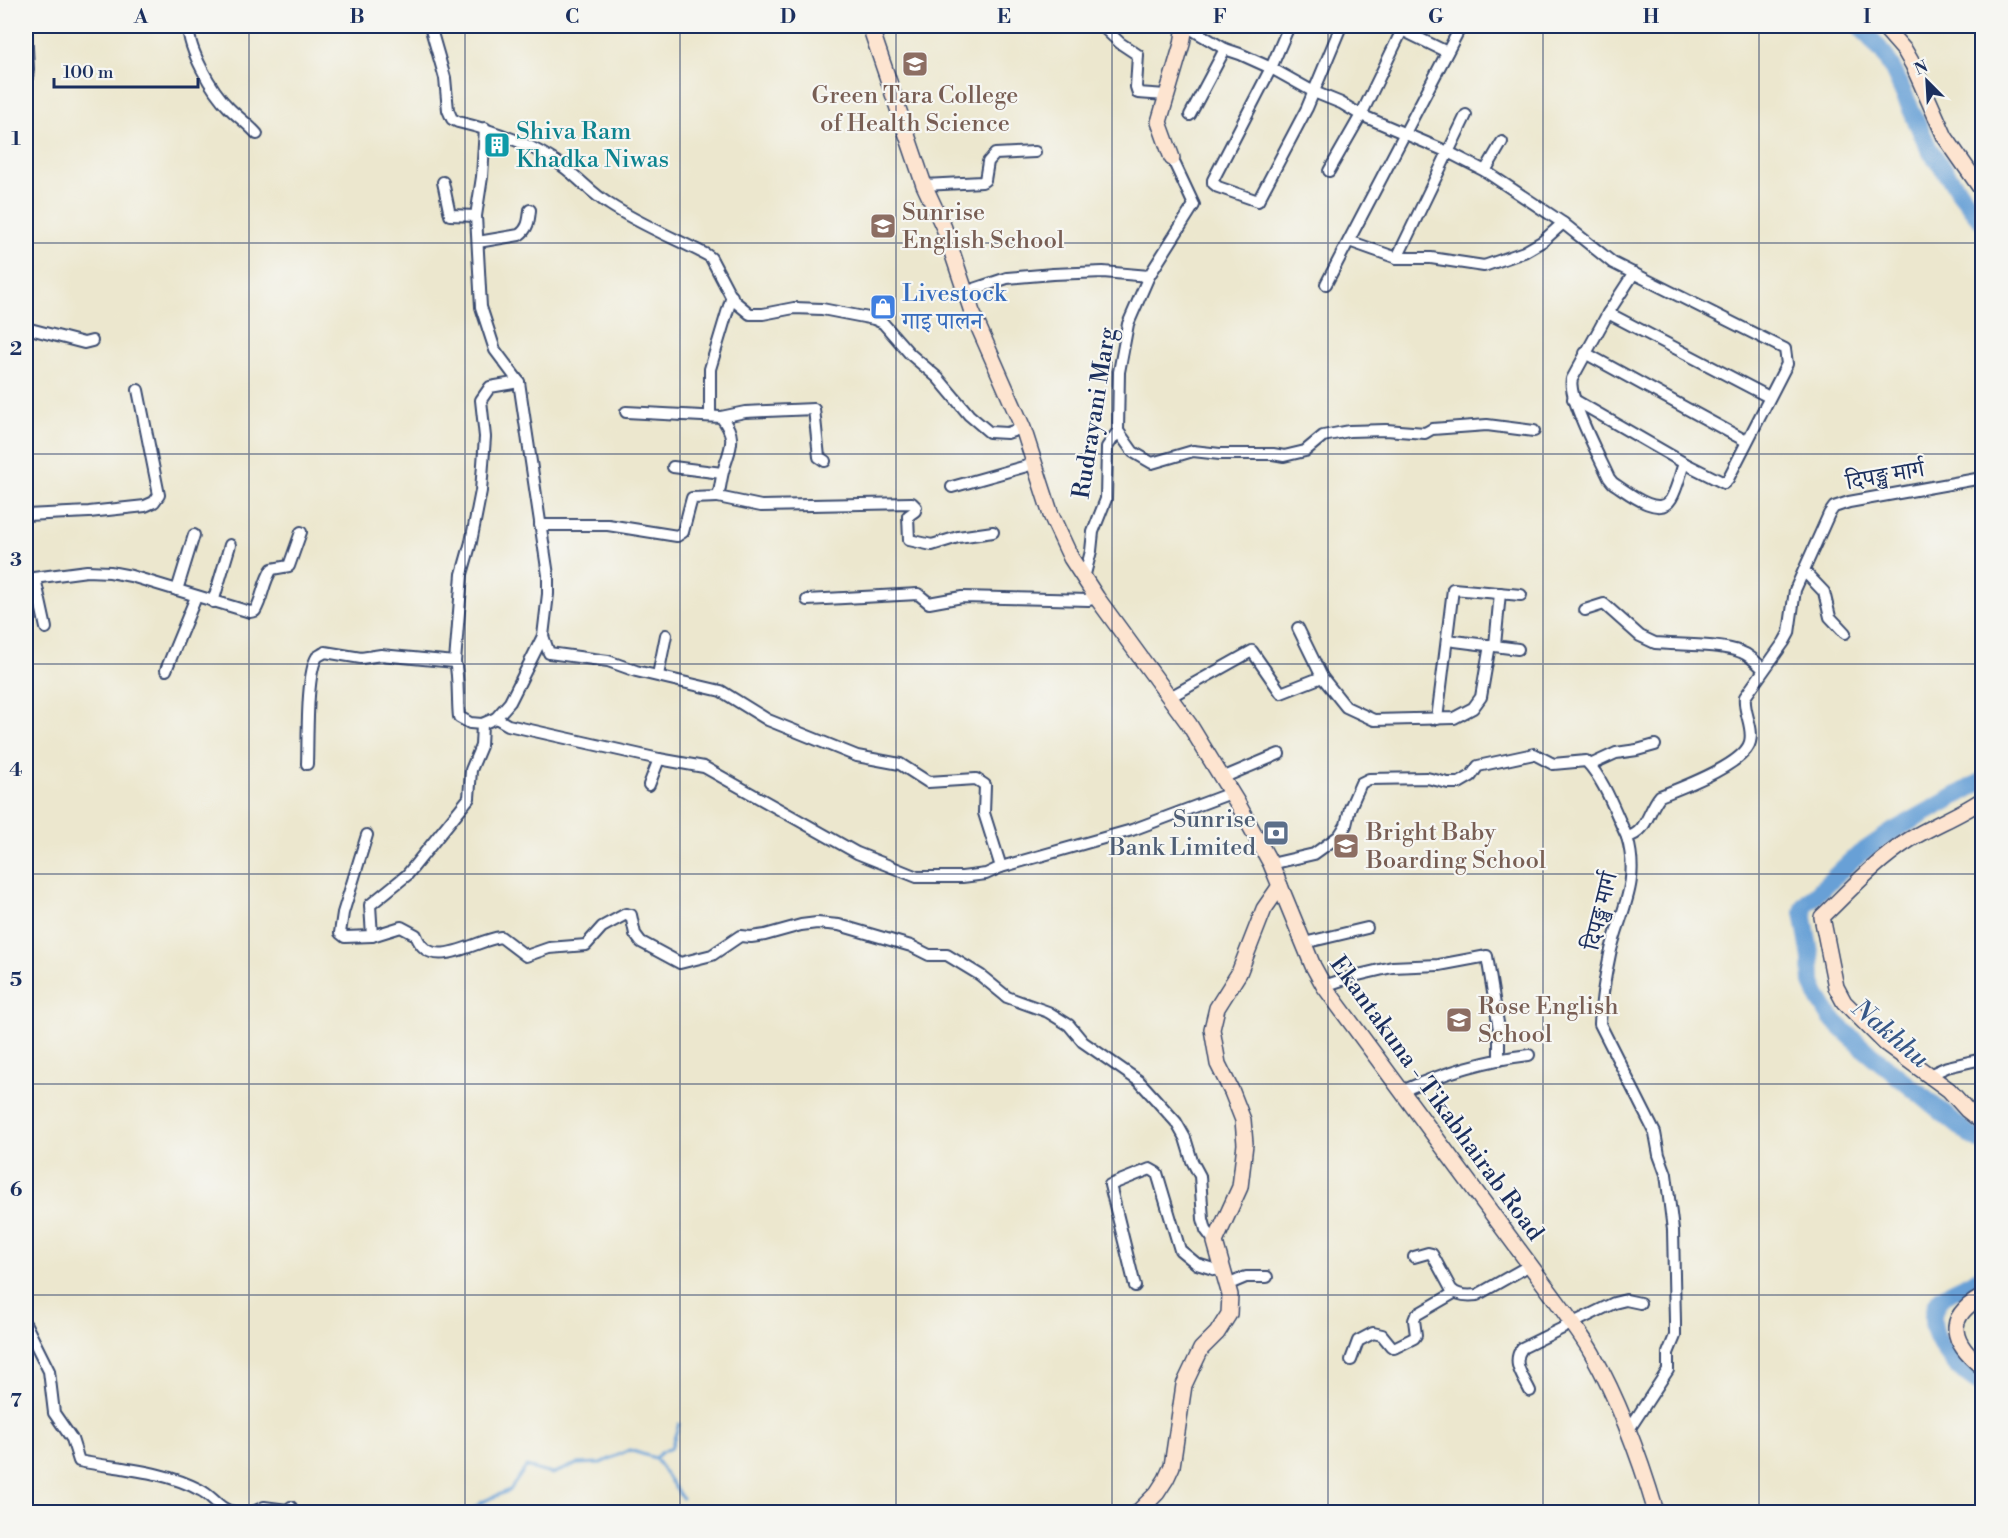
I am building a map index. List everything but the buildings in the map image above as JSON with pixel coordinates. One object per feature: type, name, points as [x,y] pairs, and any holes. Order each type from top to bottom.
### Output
[{"type":"main road","name":"Ekantakuna - Tikabhairab Road","points":[[870,26],[924,185],[944,228],[972,312],[1023,428],[1051,516],[1071,558],[1097,598],[1170,697],[1231,793],[1271,864],[1313,966],[1324,986],[1530,1265],[1596,1361],[1628,1431],[1656,1512]]},
{"type":"main road","points":[[1172,158],[1159,122],[1182,44],[1185,26]]},
{"type":"main road","points":[[1883,26],[1905,51],[1945,137],[1983,190]]},
{"type":"main road","points":[[1983,800],[1910,840],[1882,859],[1822,917],[1836,987],[1844,1002],[1885,1043],[1949,1090],[1967,1110],[1983,1122]]},
{"type":"main road","points":[[1138,1512],[1157,1493],[1172,1466],[1184,1385],[1201,1349],[1217,1333],[1229,1314],[1230,1295],[1215,1242],[1240,1187],[1245,1144],[1243,1120],[1218,1064],[1212,1029],[1217,1008],[1239,973],[1264,909],[1280,886]]},
{"type":"main road","points":[[1983,1297],[1973,1302],[1959,1316],[1955,1327],[1955,1333],[1964,1348],[1983,1367]]},
{"type":"street","points":[[26,26],[28,69],[26,88]]},
{"type":"street","points":[[188,26],[189,39],[215,92],[257,134]]},
{"type":"street","points":[[430,26],[445,78],[448,110],[452,119],[500,132],[556,161],[599,197],[630,218],[707,255],[740,307],[750,314],[794,308],[822,309],[874,319],[883,324],[910,354],[938,378],[969,415],[989,432],[1007,434],[1023,428]]},
{"type":"street","points":[[1102,26],[1120,43],[1138,55],[1136,87],[1138,93],[1166,95]]},
{"type":"street","points":[[1185,26],[1225,50],[1240,54],[1314,92],[1341,103],[1360,115],[1448,152],[1485,171],[1563,224],[1613,263],[1785,349],[1787,364],[1724,483],[1684,463],[1574,399]]},
{"type":"street","points":[[1289,26],[1213,180],[1218,187],[1258,201],[1314,92],[1341,26]]},
{"type":"street","points":[[1326,284],[1461,26]]},
{"type":"street","points":[[1329,171],[1403,28],[1447,52]]},
{"type":"street","points":[[1190,115],[1225,50]]},
{"type":"street","points":[[1397,258],[1466,115]]},
{"type":"street","points":[[485,128],[482,177],[476,216],[481,307],[495,350],[519,382],[548,575],[548,594],[543,636],[510,702],[496,718],[482,724],[470,723],[459,717],[455,662],[462,574],[481,491],[485,437],[481,400],[490,387],[519,382]]},
{"type":"street","points":[[1485,171],[1503,142]]},
{"type":"street","points":[[924,185],[982,182],[985,180],[988,162],[995,154],[1035,152]]},
{"type":"street","name":"Rudrayani Marg","points":[[1084,578],[1093,532],[1106,499],[1107,447],[1118,430],[1119,372],[1128,324],[1149,276],[1194,205],[1172,158]]},
{"type":"street","points":[[443,182],[450,215],[476,216]]},
{"type":"street","points":[[478,242],[519,235],[525,231],[530,210]]},
{"type":"street","points":[[1349,241],[1397,258],[1431,258],[1484,266],[1524,252],[1543,241],[1563,224]]},
{"type":"street","points":[[965,292],[1007,278],[1053,274],[1103,272],[1149,276]]},
{"type":"street","points":[[1635,273],[1608,313],[1570,385],[1609,478],[1614,483],[1652,507],[1666,505],[1684,463]]},
{"type":"street","points":[[710,416],[710,369],[732,296]]},
{"type":"street","points":[[1608,313],[1769,397]]},
{"type":"street","points":[[26,328],[84,343],[92,341]]},
{"type":"street","points":[[1585,353],[1746,441]]},
{"type":"street","points":[[26,515],[89,512],[146,506],[154,502],[159,495],[138,390]]},
{"type":"street","points":[[626,412],[721,417],[745,412],[814,409],[819,457],[825,461]]},
{"type":"street","points":[[718,497],[722,473],[732,443],[732,434],[721,417]]},
{"type":"street","points":[[1118,430],[1133,452],[1152,463],[1193,451],[1284,456],[1305,451],[1323,436],[1349,431],[1386,430],[1425,433],[1432,429],[1487,425],[1534,431]]},
{"type":"street","points":[[952,487],[1034,464]]},
{"type":"street","points":[[673,467],[722,473]]},
{"type":"street","name":"दिपङ्ख मार्ग","points":[[1628,1431],[1668,1370],[1668,1353],[1674,1336],[1675,1321],[1673,1230],[1666,1174],[1659,1155],[1655,1133],[1600,1024],[1601,1003],[1610,952],[1633,873],[1628,837],[1636,835],[1644,825],[1654,803],[1660,796],[1711,775],[1738,756],[1749,745],[1751,732],[1744,705],[1745,697],[1789,633],[1795,590],[1834,507],[1849,502],[1983,478]]},
{"type":"street","points":[[540,525],[608,525],[677,536],[683,532],[692,498],[718,497],[760,506],[912,503],[916,507],[915,511],[908,516],[909,540],[921,543],[932,544],[993,531]]},
{"type":"street","points":[[46,628],[30,579],[87,571],[131,576],[213,602],[250,612],[255,611],[272,569],[289,566],[301,532]]},
{"type":"street","points":[[177,590],[194,535]]},
{"type":"street","points":[[213,602],[230,545]]},
{"type":"street","points":[[1803,571],[1824,592],[1830,617],[1845,633]]},
{"type":"street","points":[[1437,719],[1453,589],[1521,595]]},
{"type":"street","points":[[1298,628],[1322,677],[1346,707],[1374,720],[1454,718],[1473,708],[1481,697],[1500,593]]},
{"type":"street","points":[[807,600],[918,594],[929,603],[962,597],[1089,600],[1097,598]]},
{"type":"street","points":[[166,670],[196,597]]},
{"type":"street","points":[[1585,610],[1604,604],[1646,640],[1655,644],[1741,652],[1751,657],[1763,669]]},
{"type":"street","points":[[658,675],[666,635]]},
{"type":"street","points":[[543,636],[549,653],[608,662],[721,691],[768,720],[857,756],[900,764],[928,782],[976,778],[985,785],[984,813],[1001,867]]},
{"type":"street","points":[[1447,640],[1518,649]]},
{"type":"street","points":[[1170,697],[1252,651],[1281,693],[1322,677]]},
{"type":"street","points":[[307,764],[312,672],[318,657],[325,652],[361,658],[381,654],[455,662]]},
{"type":"street","points":[[496,718],[508,725],[704,767],[857,853],[917,877],[962,877],[986,874],[1001,867],[1132,830],[1231,793]]},
{"type":"street","points":[[372,936],[370,905],[407,876],[469,798],[471,771],[482,746],[482,724]]},
{"type":"street","points":[[1590,765],[1616,753],[1655,745]]},
{"type":"street","points":[[1222,778],[1279,754]]},
{"type":"street","points":[[1271,864],[1314,854],[1339,836],[1346,825],[1350,808],[1361,783],[1369,779],[1427,778],[1460,783],[1471,776],[1478,766],[1534,754],[1553,764],[1586,761],[1600,780],[1628,837]]},
{"type":"street","points":[[649,785],[659,759]]},
{"type":"street","points":[[367,836],[343,913],[340,933],[345,937],[372,936],[401,927],[416,935],[420,946],[430,952],[451,953],[501,937],[526,956],[549,948],[586,945],[602,927],[626,914],[631,915],[635,934],[640,942],[680,963],[712,955],[740,936],[758,936],[817,923],[839,925],[911,946],[929,955],[947,956],[980,975],[1007,997],[1048,1012],[1069,1025],[1083,1042],[1139,1081],[1162,1105],[1182,1131],[1192,1161],[1200,1176],[1203,1219],[1206,1230],[1215,1242]]},
{"type":"street","points":[[1304,943],[1366,928]]},
{"type":"street","points":[[1324,986],[1354,976],[1392,968],[1439,965],[1487,956],[1498,1029],[1499,1060]]},
{"type":"street","points":[[1402,1091],[1435,1077],[1499,1060],[1529,1055]]},
{"type":"street","points":[[1929,1076],[1947,1067],[1983,1059]]},
{"type":"street","points":[[1136,1286],[1110,1185],[1150,1169],[1157,1173],[1180,1250],[1197,1264],[1225,1279],[1267,1277]]},
{"type":"street","points":[[1414,1257],[1432,1254],[1455,1293]]},
{"type":"street","points":[[1351,1360],[1358,1341],[1373,1333],[1382,1335],[1394,1348],[1414,1338],[1416,1316],[1455,1293],[1468,1296],[1477,1295],[1530,1265]]},
{"type":"street","points":[[1530,1391],[1516,1361],[1522,1348],[1614,1303],[1626,1300],[1640,1303]]},
{"type":"street","points":[[26,1325],[49,1371],[54,1413],[72,1439],[79,1461],[126,1470],[152,1472],[201,1490],[226,1511],[234,1512]]},
{"type":"street","points":[[253,1512],[264,1508],[287,1510],[291,1507]]},
{"type":"waterway","name":"Nakhhu","points":[[1860,26],[1884,54],[1929,149],[1982,221]]},
{"type":"waterway","name":"Nakhhu","points":[[1982,781],[1895,830],[1855,857],[1805,905],[1803,912],[1811,958],[1812,982],[1831,1018],[1863,1048],[1970,1135],[1982,1142]]},
{"type":"waterway","name":"Nakhhu","points":[[1982,1277],[1943,1296],[1935,1308],[1933,1320],[1942,1346],[1951,1358],[1982,1385]]},
{"type":"waterway","points":[[655,1458],[671,1448],[679,1424]]},
{"type":"waterway","points":[[469,1512],[482,1502],[510,1490],[526,1467],[552,1474],[577,1464],[601,1463],[629,1450],[655,1458],[682,1498]]},
{"type":"place","name":"Green Tara College of Health Science","points":[[915,64]]},
{"type":"place","name":"Shiva Ram Khadka Niwas","points":[[497,145]]},
{"type":"place","name":"Sunrise English School","points":[[883,226]]},
{"type":"place","name":"Livestock गाइ पालन","points":[[883,307]]},
{"type":"place","name":"Sunrise Bank Limited","points":[[1276,833]]},
{"type":"place","name":"Bright Baby Boarding School","points":[[1346,846]]},
{"type":"place","name":"Rose English School","points":[[1459,1020]]}]
